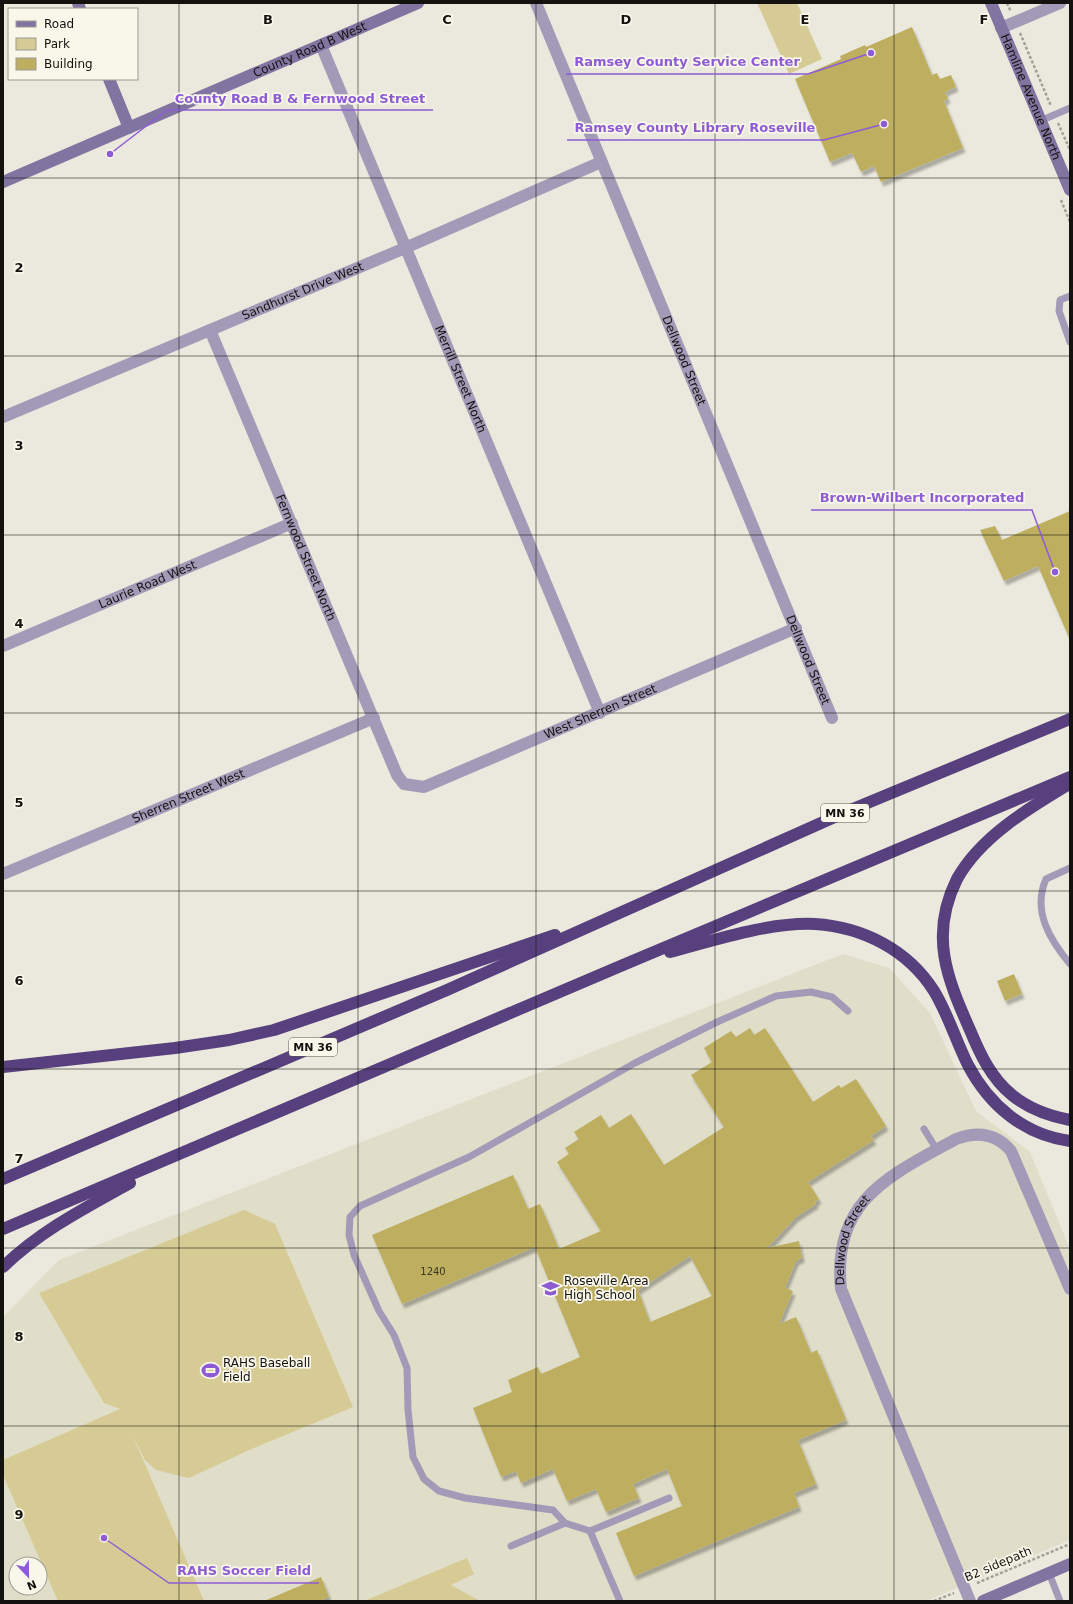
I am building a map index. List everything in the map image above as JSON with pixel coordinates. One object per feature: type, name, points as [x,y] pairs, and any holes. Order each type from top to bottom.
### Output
[{"type":"highway","name":"MN 36","points":[[3,1179],[447,990],[848,811],[1070,719]]},
{"type":"highway","points":[[3,1229],[623,965],[1070,777]]},
{"type":"highway","points":[[1070,784],[1016,819],[991,839],[968,862],[957,880],[948,903],[943,923],[942,944],[944,964],[952,989],[982,1059],[997,1080],[1012,1095],[1031,1107],[1057,1118],[1070,1120]]},
{"type":"highway","points":[[3,1067],[175,1048],[229,1040],[274,1030],[622,912]]},
{"type":"highway","points":[[623,965],[753,931],[791,925],[814,924],[854,930],[891,947],[908,960],[922,975],[934,991],[968,1065],[987,1096],[1006,1114],[1022,1125],[1041,1134],[1070,1141]]},
{"type":"highway","points":[[3,1267],[19,1252],[60,1222],[189,1150]]},
{"type":"street","name":"County Road B West","points":[[3,182],[418,3]]},
{"type":"street","name":"Dellwood Street","points":[[536,3],[832,718]]},
{"type":"street","name":"Hamline Avenue North","points":[[991,3],[1070,190]]},
{"type":"street","points":[[1001,28],[1060,3]]},
{"type":"street","name":"Merrill Street North","points":[[321,45],[600,713]]},
{"type":"street","points":[[109,80],[128,128]]},
{"type":"street","name":"Sandhurst Drive West","points":[[3,417],[405,248],[601,162]]},
{"type":"street","name":"Fernwood Street North","points":[[210,330],[397,775],[404,784]]},
{"type":"street","name":"Laurie Road West","points":[[3,646],[292,523]]},
{"type":"street","name":"West Sherren Street","points":[[404,784],[424,787],[796,628]]},
{"type":"street","name":"Sherren Street West","points":[[3,874],[374,718]]},
{"type":"street","name":"Dellwood Street","points":[[970,1601],[841,1289],[839,1267],[843,1238],[853,1214],[867,1196],[884,1182],[956,1139],[979,1134],[992,1136],[1012,1150],[1070,1289]]},
{"type":"street","points":[[983,1601],[1070,1564]]},
{"type":"lane","points":[[1040,121],[1070,108]]},
{"type":"lane","points":[[1070,296],[1060,300],[1059,311],[1070,342]]},
{"type":"lane","points":[[1070,868],[1046,879],[1041,892],[1041,911],[1048,932],[1070,964]]},
{"type":"lane","points":[[669,1498],[590,1531],[565,1523],[553,1510],[465,1498],[439,1491],[424,1479],[414,1457],[408,1410],[407,1368],[394,1335],[379,1311],[354,1255],[349,1235],[350,1217],[360,1206],[469,1157],[635,1063],[744,1008],[776,996],[811,992],[832,997],[848,1011]]},
{"type":"lane","points":[[924,1129],[937,1150]]},
{"type":"lane","points":[[511,1546],[565,1523]]},
{"type":"lane","points":[[590,1531],[620,1601]]},
{"type":"lane","points":[[1048,1573],[1060,1601]]},
{"type":"path","points":[[1007,3],[1070,150]]},
{"type":"path","name":"B2 sidepath","points":[[934,1601],[1070,1544]]},
{"type":"shaded area","name":"Roseville Area High School","points":[[843,954],[889,968],[930,1013],[976,1111],[1030,1152],[1070,1249],[1070,1540],[926,1601],[3,1601],[3,1317],[59,1260]]},
{"type":"green space","points":[[757,3],[797,3],[822,59],[789,74]]},
{"type":"green space","name":"RAHS Baseball Field","points":[[244,1210],[275,1224],[353,1407],[249,1450],[189,1478],[156,1470],[145,1460],[132,1434],[204,1601],[58,1601],[48,1578],[48,1556],[38,1556],[3,1475],[3,1460],[120,1409],[104,1403],[39,1293]]},
{"type":"green space","points":[[467,1558],[474,1574],[451,1585],[480,1601],[364,1601]]},
{"type":"building","points":[[912,27],[932,75],[937,73],[940,79],[951,75],[956,87],[945,92],[948,99],[944,101],[963,148],[881,182],[874,166],[861,172],[852,153],[830,162],[795,79],[841,59],[840,56],[865,45],[866,47]]},
{"type":"building","points":[[1070,511],[1070,640],[1038,566],[1004,581],[980,530],[995,526],[1002,540]]},
{"type":"building","points":[[1014,974],[1022,994],[1005,1001],[997,981]]},
{"type":"building","name":"Roseville Area High School","points":[[750,1028],[754,1035],[765,1028],[813,1102],[839,1085],[841,1088],[856,1079],[886,1126],[871,1136],[874,1140],[808,1182],[819,1199],[815,1202],[816,1204],[796,1217],[767,1248],[799,1241],[802,1258],[796,1261],[785,1288],[793,1291],[779,1324],[796,1317],[811,1353],[817,1350],[846,1420],[798,1440],[816,1484],[794,1493],[799,1507],[634,1576],[616,1533],[682,1506],[667,1469],[633,1484],[639,1498],[606,1512],[596,1489],[567,1501],[553,1469],[521,1483],[516,1471],[501,1477],[473,1408],[512,1392],[508,1380],[538,1367],[541,1374],[580,1357],[535,1247],[402,1304],[372,1235],[513,1175],[528,1209],[540,1204],[559,1249],[601,1231],[557,1162],[569,1154],[565,1148],[579,1139],[574,1132],[601,1115],[609,1128],[631,1114],[664,1165],[724,1127],[691,1075],[712,1062],[704,1048],[731,1031],[736,1037]],"holes":[[[690,1256],[712,1296],[650,1322],[638,1290]]]},
{"type":"building","points":[[321,1577],[329,1597],[319,1601],[264,1601]]},
{"type":"place","name":"Ramsey County Service Center","points":[[871,53]]},
{"type":"place","name":"Ramsey County Library Roseville","points":[[884,124]]},
{"type":"place","name":"County Road B & Fernwood Street","points":[[110,154]]},
{"type":"place","name":"Brown-Wilbert Incorporated","points":[[1055,572]]},
{"type":"place","name":"Roseville Area High School","points":[[551,1288]]},
{"type":"place","name":"RAHS Baseball Field","points":[[210,1370]]},
{"type":"place","name":"RAHS Soccer Field","points":[[104,1538]]}]
